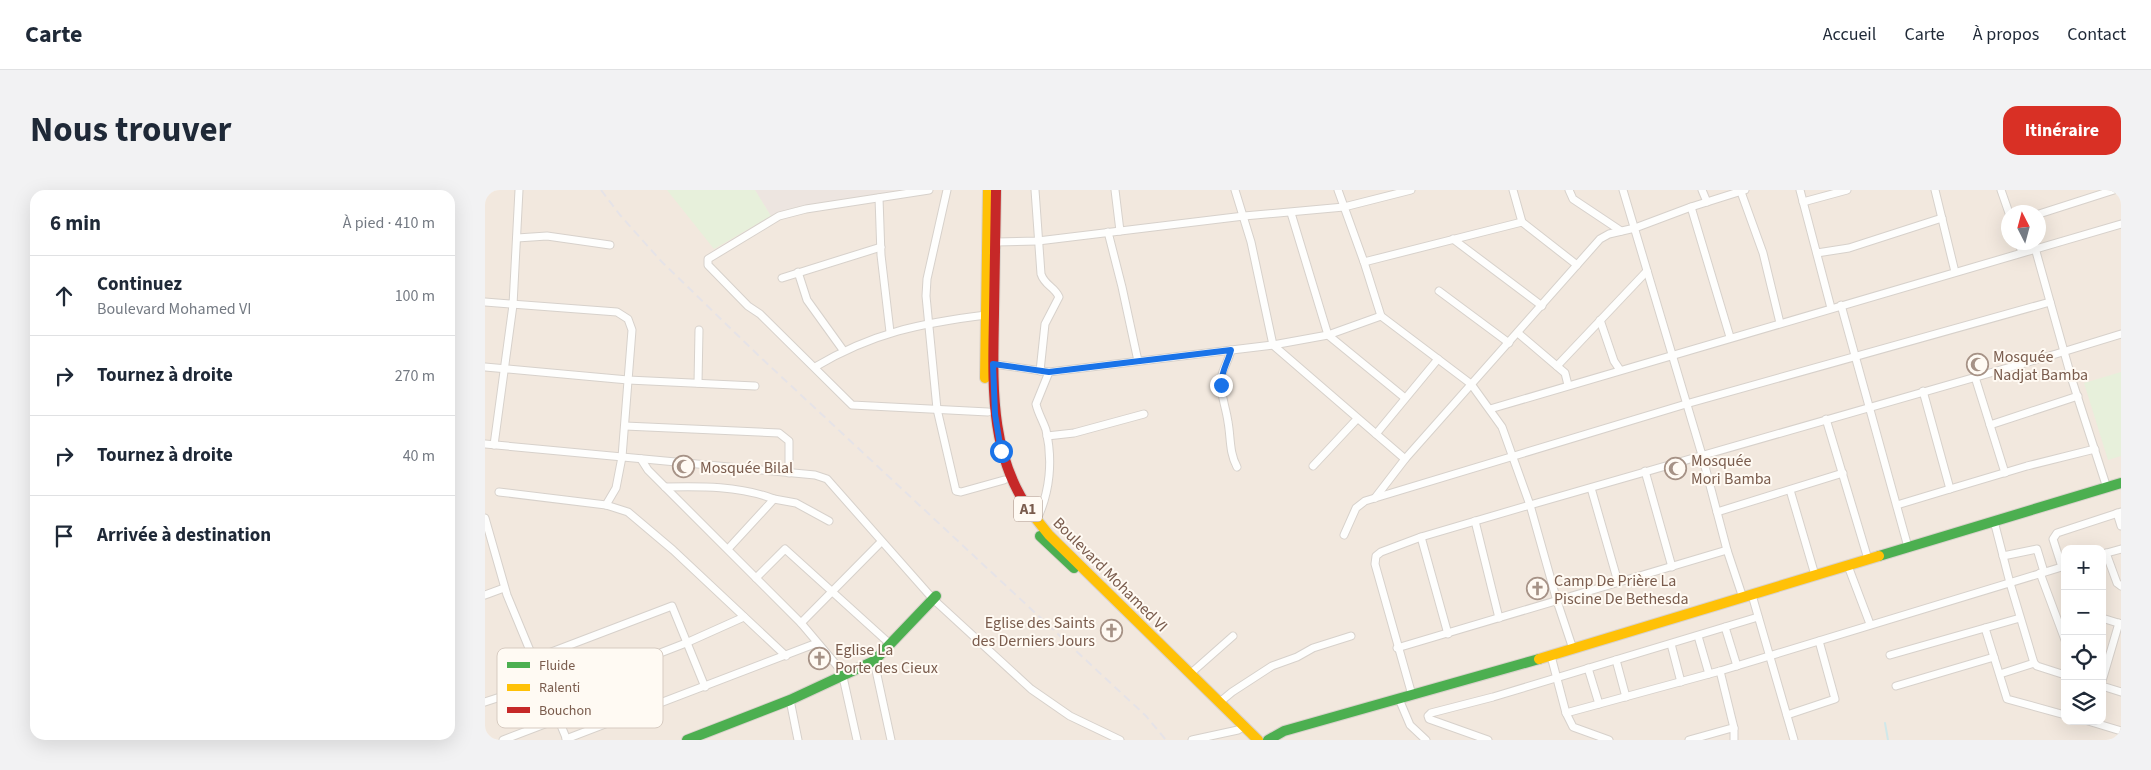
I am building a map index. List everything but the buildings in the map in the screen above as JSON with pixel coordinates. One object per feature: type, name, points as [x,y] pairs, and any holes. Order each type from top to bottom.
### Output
[{"type":"main road","name":"Boulevard Mohamed VI","points":[[988,190],[985,377],[988,412],[995,453],[1004,480],[1024,514],[1044,540],[1241,728],[1258,740]]},
{"type":"main road","name":"Boulevard Mohamed VI","points":[[996,190],[993,364],[995,414],[1001,451],[1013,482],[1025,504],[1049,535],[1220,702],[1241,728],[1247,740]]},
{"type":"main road","points":[[1268,740],[1284,731],[1551,656],[1908,546],[2121,483]]},
{"type":"main road","points":[[687,740],[790,700],[874,661],[935,597]]},
{"type":"street","points":[[494,445],[513,304],[519,190]]},
{"type":"street","points":[[929,190],[806,209],[779,216],[708,259],[708,265],[852,405],[988,412]]},
{"type":"street","points":[[947,190],[927,279],[926,296],[937,408],[953,485],[956,491],[961,492],[1004,480]]},
{"type":"street","points":[[1035,190],[1041,274],[1044,282],[1054,289],[1059,297],[1045,324],[1040,350],[1040,371]]},
{"type":"street","points":[[1115,190],[1120,230]]},
{"type":"street","points":[[1235,190],[1244,216],[1273,345],[1405,459]]},
{"type":"street","points":[[1338,190],[1381,316],[1471,384],[1502,427],[1530,505],[1557,601],[1573,649]]},
{"type":"street","points":[[996,242],[1038,241],[1244,216],[1344,207],[1411,190]]},
{"type":"street","points":[[1513,190],[1522,222],[1577,265]]},
{"type":"street","points":[[1569,190],[1573,199],[1621,231]]},
{"type":"street","points":[[1624,190],[1702,455],[1727,550],[1747,597],[1758,617],[1794,740]]},
{"type":"street","points":[[1702,190],[1707,202]]},
{"type":"street","points":[[1800,190],[1831,308]]},
{"type":"street","points":[[1803,202],[1847,190]]},
{"type":"street","points":[[1935,190],[1955,272]]},
{"type":"street","points":[[2001,190],[2006,205]]},
{"type":"street","points":[[2046,212],[2114,190]]},
{"type":"street","points":[[1374,498],[1405,459],[1600,239],[1743,191],[1763,253],[1780,323]]},
{"type":"street","points":[[879,198],[881,247],[890,332]]},
{"type":"street","points":[[1691,207],[1730,337]]},
{"type":"street","points":[[1291,213],[1328,335],[1405,398]]},
{"type":"street","points":[[1817,253],[1849,248],[1942,218]]},
{"type":"street","points":[[1364,262],[1522,222]]},
{"type":"street","points":[[2046,245],[2121,224]]},
{"type":"street","points":[[1108,232],[1138,361]]},
{"type":"street","points":[[517,238],[553,236],[610,245]]},
{"type":"street","points":[[1453,239],[1542,306]]},
{"type":"street","points":[[782,278],[881,247]]},
{"type":"street","points":[[1490,409],[2028,250]]},
{"type":"street","points":[[2036,250],[2107,488]]},
{"type":"street","points":[[1557,366],[1647,270]]},
{"type":"street","points":[[798,272],[807,300],[843,350]]},
{"type":"street","points":[[1439,291],[1509,342]]},
{"type":"street","points":[[485,302],[617,312],[629,319],[632,330],[622,457],[616,488],[606,505]]},
{"type":"street","points":[[1344,534],[1356,508],[1365,500],[1686,404],[2050,302]]},
{"type":"street","points":[[1841,305],[1908,546]]},
{"type":"street","points":[[815,367],[843,350],[890,332],[929,323],[986,315]]},
{"type":"street","points":[[993,364],[1049,372],[1273,345],[1328,335],[1381,316]]},
{"type":"street","points":[[1600,320],[1614,361],[1620,370]]},
{"type":"street","points":[[698,383],[699,330]]},
{"type":"street","points":[[1518,333],[1565,373],[1568,385]]},
{"type":"street","points":[[1412,695],[1397,648],[1375,564],[1376,556],[1381,552],[1421,537],[1475,521],[1870,406],[2065,352],[2121,334]]},
{"type":"street","points":[[1231,350],[1222,374],[1221,385],[1224,408],[1229,424],[1230,446],[1237,467]]},
{"type":"street","points":[[1377,434],[1438,358]]},
{"type":"street","points":[[485,367],[628,380],[755,386]]},
{"type":"street","points":[[1037,520],[1043,506],[1050,456],[1047,436],[1036,404],[1049,372]]},
{"type":"street","points":[[1975,377],[2005,473]]},
{"type":"street","points":[[1923,391],[1950,489]]},
{"type":"street","points":[[1990,425],[2078,396]]},
{"type":"street","points":[[1047,436],[1074,433],[1144,414]]},
{"type":"street","points":[[1313,466],[1357,419]]},
{"type":"street","points":[[1826,419],[1868,559]]},
{"type":"street","points":[[625,426],[779,432],[789,441],[789,473]]},
{"type":"street","points":[[485,444],[815,475],[827,479],[881,542],[1031,690],[1070,716],[1120,740]]},
{"type":"street","points":[[1897,505],[2027,466],[2095,449]]},
{"type":"street","points":[[641,459],[648,470],[801,623],[839,668],[843,677],[857,740]]},
{"type":"street","points":[[1645,471],[1672,567]]},
{"type":"street","points":[[1717,512],[1843,473]]},
{"type":"street","points":[[665,487],[731,489],[758,494],[796,504],[829,521]]},
{"type":"street","points":[[1591,488],[1618,582]]},
{"type":"street","points":[[1790,490],[1815,576]]},
{"type":"street","points":[[499,492],[606,505],[620,508],[636,517],[786,656]]},
{"type":"street","points":[[728,549],[774,499]]},
{"type":"street","points":[[2061,561],[2053,539],[2057,533],[2119,513],[2121,526]]},
{"type":"street","points":[[485,518],[497,555],[504,588],[529,648]]},
{"type":"street","points":[[1475,521],[1499,618]]},
{"type":"street","points":[[1995,521],[2010,583],[2034,662],[2037,666],[2061,674]]},
{"type":"street","points":[[1421,537],[1448,634]]},
{"type":"street","points":[[801,623],[881,542]]},
{"type":"street","points":[[2106,553],[2121,548]]},
{"type":"street","points":[[756,578],[785,549],[890,644]]},
{"type":"street","points":[[2003,556],[2037,549],[2042,573],[2063,635]]},
{"type":"street","points":[[1397,648],[1727,550]]},
{"type":"street","points":[[2106,558],[2117,583],[2121,586]]},
{"type":"street","points":[[1848,566],[1870,624]]},
{"type":"street","points":[[1566,713],[1737,666],[2061,567]]},
{"type":"street","points":[[485,594],[504,588]]},
{"type":"street","points":[[561,648],[669,606],[673,608],[705,687]]},
{"type":"street","points":[[663,652],[744,617]]},
{"type":"street","points":[[1488,740],[1445,726],[1429,719],[1428,716],[1431,713],[1485,700],[1758,617]]},
{"type":"street","points":[[1890,655],[2020,618]]},
{"type":"street","points":[[2106,619],[2120,624],[2106,654]]},
{"type":"street","points":[[1725,627],[1737,666]]},
{"type":"street","points":[[1985,628],[2007,699],[2061,712]]},
{"type":"street","points":[[1190,674],[1233,636]]},
{"type":"street","points":[[1220,702],[1232,692],[1273,666],[1297,657],[1313,648],[1351,636]]},
{"type":"street","points":[[1698,636],[1709,674]]},
{"type":"street","points":[[1787,715],[1835,699],[1819,640]]},
{"type":"street","points":[[663,703],[817,643]]},
{"type":"street","points":[[1671,644],[1681,682]]},
{"type":"street","points":[[1551,656],[1566,713],[1573,727],[1609,740]]},
{"type":"street","points":[[1896,686],[1994,657]]},
{"type":"street","points":[[1616,660],[1626,697]]},
{"type":"street","points":[[874,661],[891,740]]},
{"type":"street","points":[[1999,674],[2034,662]]},
{"type":"street","points":[[1588,668],[1599,704]]},
{"type":"street","points":[[1720,671],[1734,728],[1734,740]]},
{"type":"street","points":[[2106,687],[2121,692]]},
{"type":"street","points":[[485,702],[497,698]]},
{"type":"street","points":[[1399,699],[1410,724],[1426,740]]},
{"type":"street","points":[[790,700],[797,740]]},
{"type":"street","points":[[2101,725],[2121,731]]},
{"type":"street","points":[[503,740],[534,728]]},
{"type":"street","points":[[567,739],[596,728]]},
{"type":"street","points":[[1192,740],[1241,728]]},
{"type":"street","points":[[1689,740],[1734,728]]},
{"type":"shaded area","points":[[485,190],[2121,190],[2121,740],[485,740]]},
{"type":"shaded area","points":[[755,190],[909,190],[824,203],[777,212],[771,216]]},
{"type":"green space","points":[[667,190],[755,190],[771,216],[714,249]]},
{"type":"green space","points":[[2121,372],[2121,456],[2108,460],[2084,383]]},
{"type":"waterway","points":[[1885,723],[1888,740]]},
{"type":"railway","points":[[601,190],[620,215],[661,261],[758,355],[1146,716],[1166,740]]},
{"type":"traffic: fast","points":[[1879,556],[2121,483]]},
{"type":"traffic: fast","points":[[1040,536],[1074,568]]},
{"type":"traffic: fast","points":[[687,740],[790,700],[874,661],[936,596]]},
{"type":"traffic: fast","points":[[1268,740],[1284,731],[1539,659]]},
{"type":"traffic: slow","points":[[985,378],[988,190]]},
{"type":"traffic: slow","points":[[1033,515],[1049,535],[1258,740]]},
{"type":"traffic: slow","points":[[1539,659],[1879,556]]},
{"type":"traffic: jam","points":[[996,190],[993,365],[996,418],[1008,468],[1018,492],[1033,515]]},
{"type":"place","name":"Mosquée Nadjat Bamba","points":[[1977,365]]},
{"type":"place","name":"Mosquée Bilal","points":[[684,467]]},
{"type":"place","name":"Mosquée Mori Bamba","points":[[1675,469]]},
{"type":"place","name":"Camp De Prière La Piscine De Bethesda","points":[[1538,589]]},
{"type":"place","name":"Eglise des Saints des Derniers Jours","points":[[1111,631]]},
{"type":"place","name":"Eglise La Porte des Cieux","points":[[819,658]]},
{"type":"route","points":[[1001,451],[995,414],[993,364],[1049,372],[1231,350],[1222,374],[1221,385]]}]
